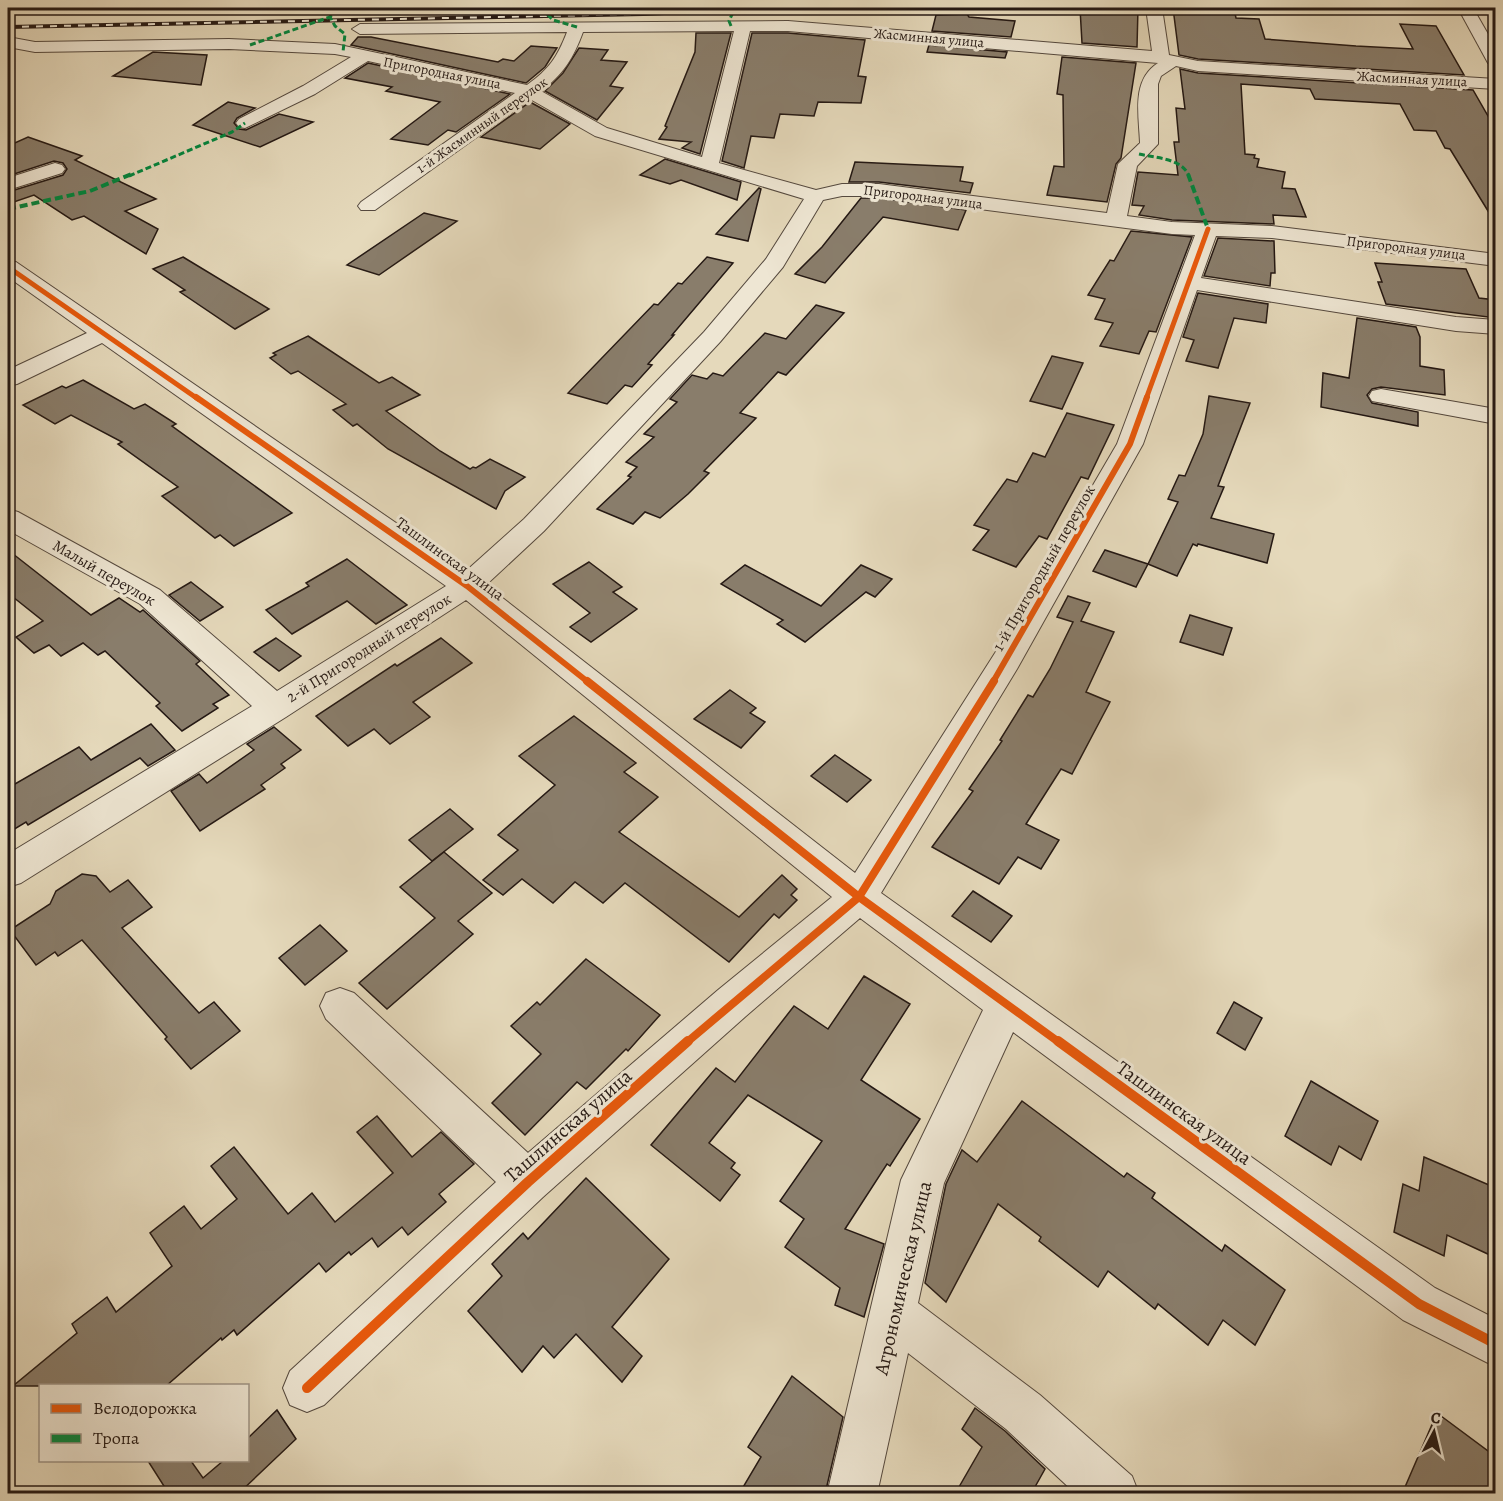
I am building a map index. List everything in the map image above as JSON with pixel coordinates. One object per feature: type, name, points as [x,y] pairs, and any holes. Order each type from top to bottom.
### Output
[{"type":"street","points":[[1116,221],[1128,164],[1149,144],[1151,78],[1167,59],[1154,8]]},
{"type":"street","points":[[1465,8],[1496,63]]},
{"type":"street","points":[[709,166],[743,26]]},
{"type":"street","name":"Жасминная улица","points":[[360,29],[788,26],[1167,59],[1198,66],[1496,84]]},
{"type":"street","name":"1-й Жасминный переулок","points":[[368,206],[551,76],[566,55],[577,27]]},
{"type":"street","name":"Пригородная улица","points":[[8,42],[35,47],[229,44],[335,49],[363,57],[529,91],[602,132],[709,166],[816,196],[842,190],[879,190],[1172,228],[1204,239],[1328,238],[1496,260]]},
{"type":"street","points":[[245,123],[309,90],[363,57]]},
{"type":"street","points":[[8,184],[55,169]]},
{"type":"street","name":"2-й Пригородный переулок","points":[[8,872],[275,708],[467,586],[534,525],[712,337],[775,262],[816,196]]},
{"type":"street","name":"1-й Пригородный переулок","points":[[859,897],[1006,661],[1130,444],[1204,239]]},
{"type":"street","name":"Ташлинская улица","points":[[10,272],[467,586],[859,897],[1419,1304],[1496,1344]]},
{"type":"street","points":[[1187,282],[1456,324],[1496,327]]},
{"type":"street","points":[[8,379],[103,334]]},
{"type":"street","points":[[1381,396],[1496,417]]},
{"type":"street","name":"Малый переулок","points":[[8,518],[150,597],[275,708]]},
{"type":"street","name":"Ташлинская улица","points":[[307,1388],[528,1182],[732,1003],[859,897]]},
{"type":"street","name":"Агрономическая улица","points":[[852,1494],[923,1180],[1006,1004]]},
{"type":"street","points":[[340,1006],[528,1182]]},
{"type":"street","points":[[894,1313],[1023,1412],[1114,1494]]},
{"type":"building","points":[[1080,8],[1138,8],[1137,47],[1082,43]]},
{"type":"building","points":[[1173,8],[1234,9],[1236,18],[1259,19],[1265,39],[1356,46],[1413,49],[1400,24],[1436,26],[1464,75],[1198,59],[1179,55]]},
{"type":"building","points":[[967,14],[969,17],[1015,21],[1011,37],[932,31],[936,15]]},
{"type":"building","points":[[696,33],[731,33],[700,154],[682,148],[691,142],[659,139],[667,127],[665,126],[695,52]]},
{"type":"building","points":[[752,33],[788,33],[865,40],[858,76],[866,77],[861,103],[818,102],[814,116],[780,114],[774,138],[751,136],[744,168],[722,161]]},
{"type":"building","points":[[358,37],[371,37],[498,62],[503,59],[514,61],[531,46],[557,48],[545,67],[526,83],[351,45]]},
{"type":"building","points":[[929,45],[1007,52],[1005,58],[927,52]]},
{"type":"building","points":[[579,48],[608,50],[601,60],[627,62],[610,86],[623,88],[597,120],[545,91],[563,73]]},
{"type":"building","points":[[153,52],[207,55],[201,85],[113,76]]},
{"type":"building","points":[[1062,57],[1136,63],[1121,158],[1116,164],[1107,202],[1047,195],[1054,166],[1064,167],[1063,95],[1057,94]]},
{"type":"building","points":[[368,63],[510,94],[456,132],[448,130],[428,145],[391,139],[440,102],[386,91],[392,87],[345,78]]},
{"type":"building","points":[[1180,69],[1198,73],[1473,90],[1496,130],[1496,224],[1450,149],[1445,148],[1436,131],[1414,130],[1400,104],[1315,99],[1310,89],[1241,84],[1245,154],[1255,155],[1254,158],[1259,159],[1257,167],[1285,172],[1282,188],[1295,189],[1306,217],[1273,215],[1274,224],[1172,220],[1139,215],[1144,206],[1132,205],[1138,172],[1178,175],[1174,142],[1179,142],[1176,108],[1185,109]]},
{"type":"building","points":[[228,102],[255,108],[237,118],[234,123],[239,129],[246,130],[279,114],[313,122],[260,147],[193,125]]},
{"type":"building","points":[[530,102],[570,124],[540,149],[481,137]]},
{"type":"building","points":[[28,137],[82,156],[75,160],[156,199],[125,211],[158,229],[146,254],[84,216],[72,220],[34,195],[8,204],[8,192],[63,175],[67,169],[63,163],[54,161],[8,176],[8,146]]},
{"type":"building","points":[[665,159],[741,182],[737,200],[681,180],[670,184],[640,175]]},
{"type":"building","points":[[855,162],[963,167],[960,181],[973,183],[970,193],[879,182],[849,182]]},
{"type":"building","points":[[759,188],[761,189],[748,241],[716,234]]},
{"type":"building","points":[[861,198],[879,198],[966,210],[958,230],[883,217],[825,283],[795,274],[822,247]]},
{"type":"building","points":[[424,213],[457,221],[379,275],[347,265]]},
{"type":"building","points":[[1131,231],[1192,237],[1156,332],[1149,331],[1139,354],[1100,346],[1113,323],[1095,319],[1105,299],[1088,295],[1110,260],[1114,261]]},
{"type":"building","points":[[1218,238],[1274,241],[1275,273],[1271,273],[1270,286],[1204,276]]},
{"type":"building","points":[[183,257],[269,309],[235,329],[180,292],[185,290],[153,269]]},
{"type":"building","points":[[707,257],[733,263],[648,364],[652,365],[632,387],[625,385],[607,404],[568,393],[654,304],[658,305],[678,283],[682,284]]},
{"type":"building","points":[[1375,263],[1466,269],[1479,298],[1496,300],[1496,318],[1386,304],[1378,282],[1382,282]]},
{"type":"building","points":[[1198,293],[1268,304],[1266,323],[1234,318],[1218,368],[1186,361],[1194,340],[1183,337]]},
{"type":"building","points":[[816,305],[844,313],[786,375],[778,372],[740,413],[756,418],[704,471],[709,473],[688,494],[660,518],[645,512],[633,524],[597,509],[631,477],[628,476],[637,467],[626,462],[654,437],[644,434],[677,402],[670,399],[692,375],[707,379],[713,373],[723,376],[765,333],[786,339]]},
{"type":"building","points":[[1357,318],[1416,327],[1420,337],[1420,366],[1444,370],[1445,395],[1381,387],[1372,389],[1367,395],[1372,403],[1418,412],[1418,426],[1321,407],[1323,373],[1349,378]]},
{"type":"building","points":[[308,336],[379,383],[392,377],[420,395],[386,411],[440,451],[470,469],[490,459],[525,477],[505,491],[496,509],[388,449],[357,424],[353,426],[333,410],[346,404],[298,371],[291,374],[270,358],[276,355],[273,353]]},
{"type":"building","points":[[1052,356],[1083,363],[1062,409],[1030,401]]},
{"type":"building","points":[[83,380],[134,409],[145,404],[176,424],[172,426],[292,513],[234,546],[220,535],[215,538],[162,496],[178,487],[118,444],[122,442],[71,415],[55,424],[23,405],[62,386],[66,388]]},
{"type":"building","points":[[1209,396],[1250,403],[1218,486],[1224,487],[1211,518],[1274,534],[1267,563],[1193,544],[1177,576],[1148,564],[1178,502],[1168,499],[1179,475],[1185,476],[1203,434]]},
{"type":"building","points":[[1067,413],[1114,425],[1088,479],[1081,477],[1047,539],[1039,536],[1016,567],[973,550],[989,530],[974,525],[1007,479],[1017,482],[1033,453],[1045,457]]},
{"type":"building","points":[[8,550],[91,615],[119,598],[140,612],[143,610],[200,661],[196,664],[229,695],[213,704],[218,708],[182,731],[156,706],[160,703],[105,651],[98,655],[83,643],[61,656],[49,645],[34,653],[16,637],[43,621],[8,593]]},
{"type":"building","points":[[1105,550],[1148,564],[1136,587],[1093,571]]},
{"type":"building","points":[[347,559],[407,605],[376,624],[347,601],[292,634],[266,610],[309,586],[306,583]]},
{"type":"building","points":[[589,562],[622,587],[613,592],[637,609],[591,642],[570,627],[590,613],[553,584]]},
{"type":"building","points":[[745,565],[821,606],[861,565],[892,579],[875,597],[866,592],[805,642],[777,624],[783,620],[721,584]]},
{"type":"building","points":[[191,582],[223,607],[200,621],[169,595]]},
{"type":"building","points":[[1068,596],[1090,603],[1081,621],[1114,632],[1086,692],[1110,702],[1072,774],[1061,769],[1026,824],[1059,840],[1041,869],[1018,857],[999,884],[932,847],[973,791],[969,789],[1002,741],[1000,740],[1028,695],[1033,697],[1050,669],[1073,622],[1057,617]]},
{"type":"building","points":[[1190,615],[1232,628],[1223,655],[1180,642]]},
{"type":"building","points":[[276,638],[301,656],[279,671],[254,652]]},
{"type":"building","points":[[441,638],[472,663],[413,702],[430,717],[390,744],[374,729],[348,746],[316,716],[395,664],[397,666]]},
{"type":"building","points":[[730,690],[756,708],[750,713],[765,722],[741,748],[694,719]]},
{"type":"building","points":[[574,716],[636,763],[624,772],[658,797],[619,832],[739,917],[782,875],[797,889],[791,895],[797,900],[779,918],[774,914],[729,962],[625,883],[603,903],[575,882],[553,903],[522,879],[503,895],[483,880],[518,850],[498,835],[555,785],[519,756]]},
{"type":"building","points":[[151,724],[175,750],[148,766],[140,758],[28,825],[26,822],[8,833],[8,788],[79,747],[91,760]]},
{"type":"building","points":[[274,727],[301,750],[281,764],[285,768],[261,785],[265,789],[200,831],[171,791],[199,774],[207,783],[254,750],[247,744]]},
{"type":"building","points":[[835,755],[871,780],[847,802],[811,776]]},
{"type":"building","points":[[450,809],[473,829],[432,861],[409,840]]},
{"type":"building","points":[[444,852],[492,893],[458,921],[473,934],[387,1009],[359,983],[435,918],[400,887]]},
{"type":"building","points":[[82,874],[96,876],[110,892],[128,880],[152,907],[122,928],[199,1013],[214,1002],[240,1031],[191,1069],[165,1039],[167,1037],[82,940],[58,956],[55,952],[36,965],[10,930],[50,904],[56,891]]},
{"type":"building","points":[[973,891],[1012,916],[991,942],[952,916]]},
{"type":"building","points":[[320,925],[347,951],[305,985],[279,958]]},
{"type":"building","points":[[586,959],[660,1015],[628,1051],[626,1049],[586,1089],[577,1082],[525,1135],[492,1103],[541,1054],[511,1026],[537,1002],[540,1005]]},
{"type":"building","points":[[864,976],[910,1004],[861,1080],[920,1119],[890,1166],[887,1164],[845,1229],[884,1244],[864,1317],[835,1305],[840,1288],[785,1247],[804,1219],[780,1201],[822,1141],[748,1095],[709,1143],[735,1163],[731,1168],[740,1175],[720,1201],[651,1145],[716,1068],[735,1082],[794,1006],[828,1029]]},
{"type":"building","points":[[1234,1002],[1262,1018],[1245,1050],[1217,1033]]},
{"type":"building","points":[[1311,1081],[1378,1121],[1361,1160],[1339,1146],[1331,1165],[1285,1136]]},
{"type":"building","points":[[1022,1101],[1124,1177],[1127,1173],[1155,1193],[1152,1198],[1222,1251],[1225,1245],[1285,1290],[1255,1345],[1223,1320],[1208,1345],[1158,1304],[1155,1309],[1108,1271],[1098,1287],[1039,1241],[1041,1237],[998,1204],[946,1302],[925,1283],[946,1184],[962,1150],[977,1162]]},
{"type":"building","points":[[377,1116],[412,1157],[441,1132],[474,1164],[439,1194],[446,1202],[408,1235],[402,1227],[378,1247],[372,1238],[351,1255],[349,1252],[326,1272],[319,1263],[237,1335],[234,1330],[222,1340],[221,1338],[168,1384],[13,1386],[77,1333],[72,1324],[107,1297],[116,1312],[172,1266],[150,1233],[184,1206],[201,1229],[237,1199],[211,1166],[234,1147],[288,1214],[312,1193],[335,1222],[393,1173],[357,1132]]},
{"type":"building","points":[[1424,1157],[1496,1188],[1490,1255],[1447,1235],[1444,1256],[1394,1232],[1403,1184],[1419,1191]]},
{"type":"building","points":[[586,1178],[669,1259],[612,1327],[642,1356],[622,1382],[576,1334],[554,1358],[543,1346],[522,1372],[468,1311],[502,1276],[492,1264],[523,1233],[528,1239]]},
{"type":"building","points":[[792,1376],[843,1417],[825,1494],[739,1494],[761,1457],[748,1447]]},
{"type":"building","points":[[975,1408],[1005,1431],[1045,1469],[1031,1494],[955,1494],[982,1447],[962,1429]]},
{"type":"building","points":[[277,1410],[296,1439],[238,1494],[169,1494],[149,1462],[192,1462],[203,1478],[222,1462],[249,1462],[249,1437]]},
{"type":"building","points":[[1437,1413],[1496,1457],[1496,1468],[1485,1494],[1402,1494]]},
{"type":"railway","points":[[21,8],[309,13]]},
{"type":"railway","points":[[8,27],[643,14],[769,8]]},
{"type":"marked path","points":[[337,8],[330,17],[335,26],[345,34],[343,52]]},
{"type":"marked path","points":[[541,8],[553,20],[577,27]]},
{"type":"marked path","points":[[731,26],[729,21],[735,8]]},
{"type":"marked path","points":[[250,45],[330,17]]},
{"type":"marked path","points":[[8,209],[90,191],[172,159],[232,132],[245,123]]},
{"type":"marked path","points":[[1139,154],[1176,162],[1187,171],[1208,229]]},
{"type":"cycle path","points":[[307,1388],[528,1182],[732,1003],[859,897],[1006,661],[1130,444],[1208,229]]},
{"type":"cycle path","points":[[8,267],[467,586],[859,897],[1419,1304],[1496,1344]]}]
